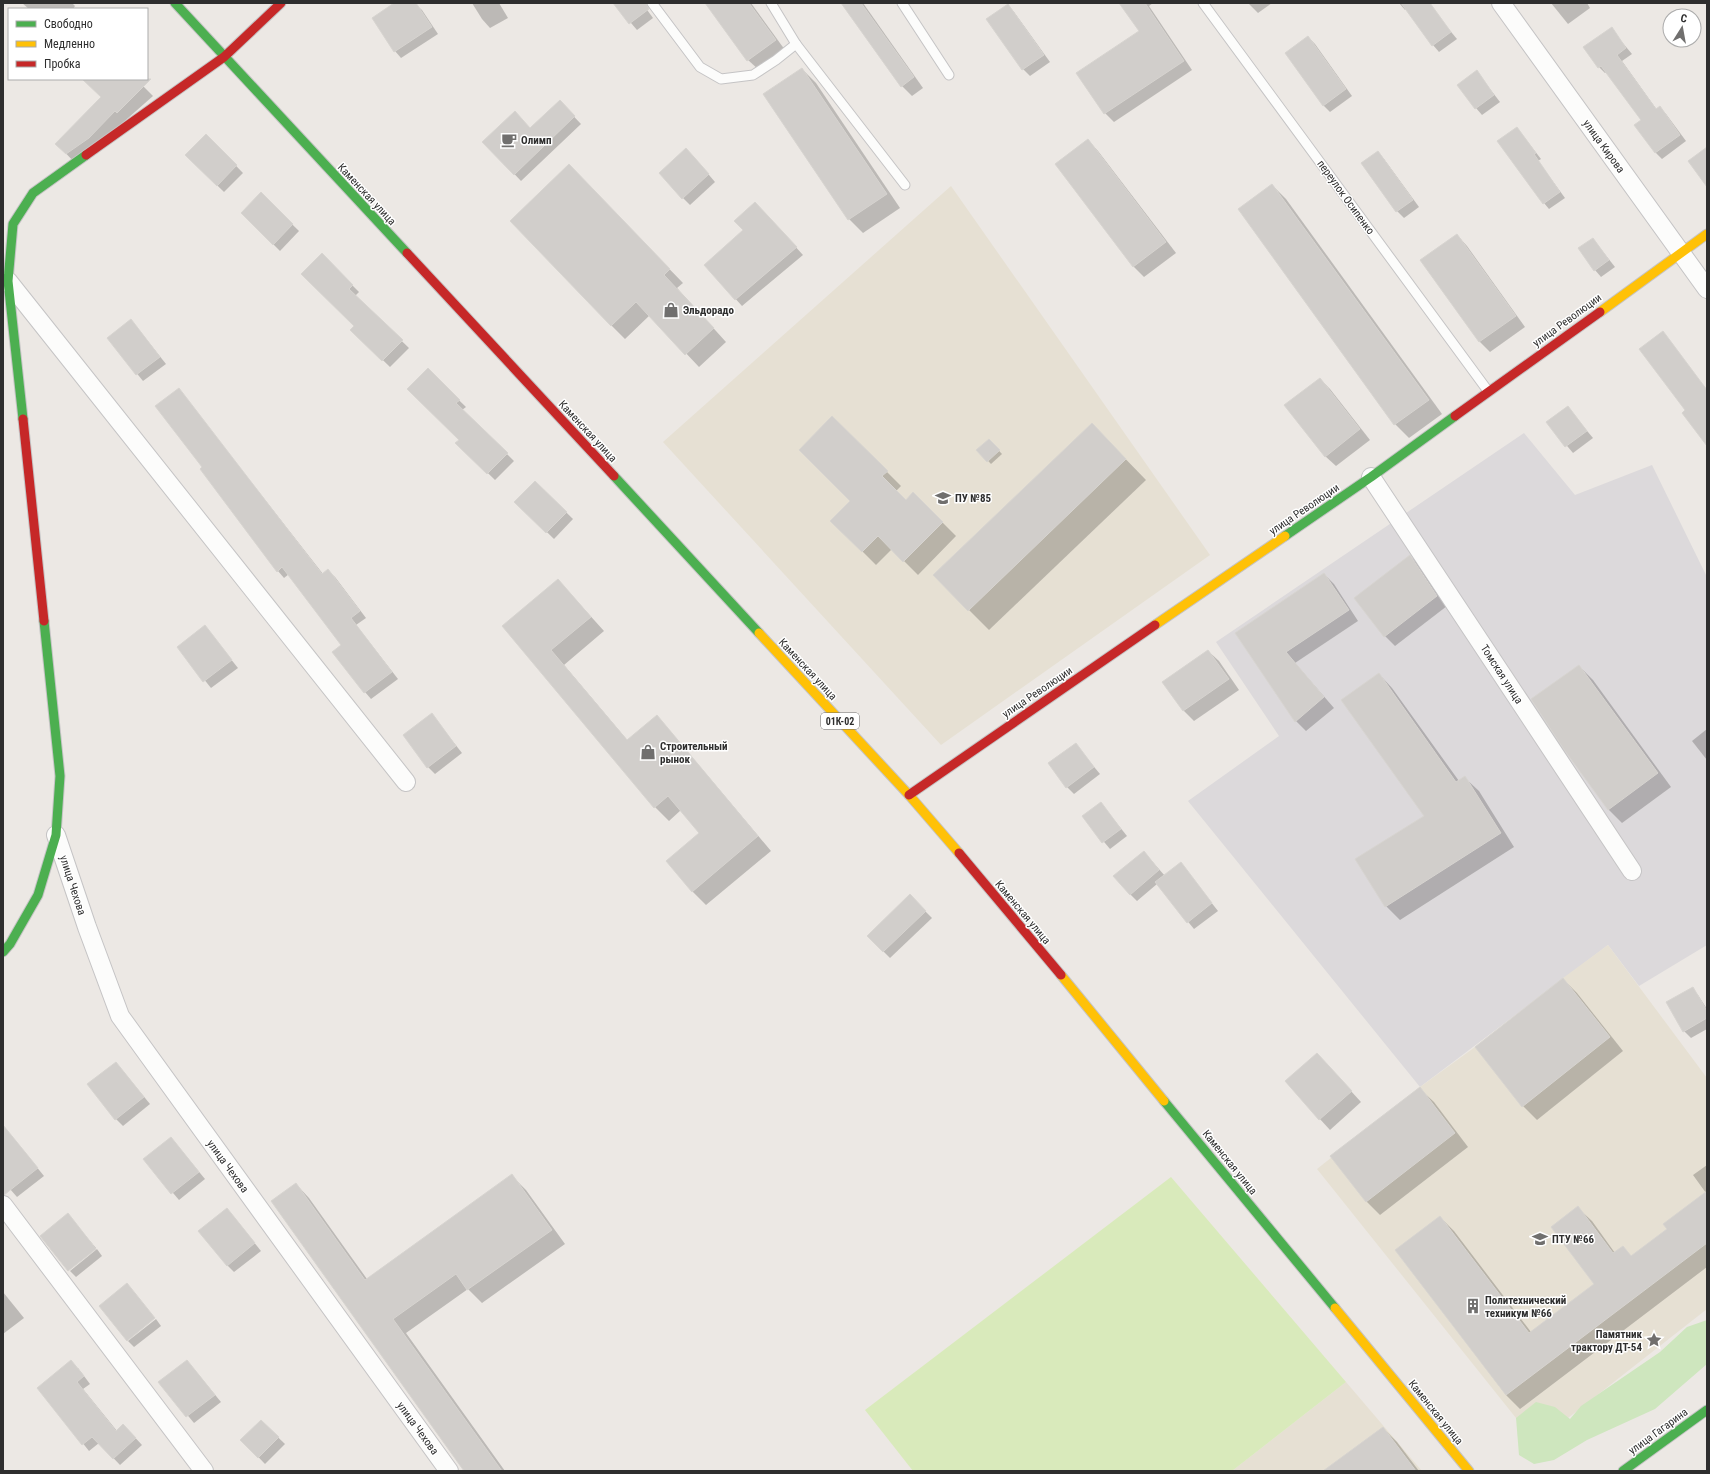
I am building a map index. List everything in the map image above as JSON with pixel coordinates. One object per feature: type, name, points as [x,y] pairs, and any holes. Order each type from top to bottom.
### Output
[{"type":"street","name":"Каменская улица","points":[[174,3],[909,795],[1027,934],[1469,1471]]},
{"type":"street","points":[[3,952],[10,944],[38,895],[56,835],[60,776],[8,281],[13,224],[33,194],[224,57],[281,3]]},
{"type":"street","name":"улица Кирова","points":[[1505,5],[1707,289]]},
{"type":"street","name":"улица Революции","points":[[909,795],[1371,477],[1707,234]]},
{"type":"street","points":[[8,281],[406,782]]},
{"type":"street","name":"Томская улица","points":[[1371,477],[1632,871]]},
{"type":"street","name":"улица Чехова","points":[[56,835],[87,927],[120,1016],[449,1471]]},
{"type":"street","points":[[3,1205],[204,1471]]},
{"type":"street","name":"улица Гагарина","points":[[1623,1471],[1707,1410]]},
{"type":"lane","points":[[652,3],[700,67],[721,79],[753,75],[776,60],[796,44]]},
{"type":"lane","points":[[772,3],[796,44],[905,185]]},
{"type":"lane","points":[[902,3],[949,75]]},
{"type":"lane","name":"переулок Осипенко","points":[[1203,3],[1488,392]]},
{"type":"shaded area","name":"ПУ №85","points":[[951,186],[1210,555],[941,745],[663,442]]},
{"type":"shaded area","points":[[1524,433],[1575,495],[1652,465],[1707,577],[1707,945],[1639,986],[1608,945],[1420,1087],[1188,801],[1279,736],[1216,642]]},
{"type":"shaded area","name":"ПТУ №66","points":[[1608,945],[1707,1078],[1707,1309],[1536,1443],[1317,1169],[1420,1087],[1475,1047]]},
{"type":"shaded area","points":[[1346,1382],[1422,1471],[1232,1471]]},
{"type":"green space","points":[[1171,1177],[1346,1382],[1232,1471],[913,1471],[865,1410]]},
{"type":"green space","points":[[1707,1320],[1707,1364],[1655,1409],[1587,1440],[1554,1460],[1534,1464],[1519,1455],[1516,1418],[1536,1402],[1555,1407],[1570,1419],[1581,1406],[1660,1352],[1687,1327]]},
{"type":"building","points":[[394,3],[416,3],[432,27],[394,52],[372,18]]},
{"type":"building","points":[[613,3],[646,3],[649,9],[629,24]]},
{"type":"building","points":[[705,3],[749,3],[776,40],[747,61]]},
{"type":"building","points":[[841,3],[861,3],[914,77],[901,87]]},
{"type":"building","points":[[1119,3],[1145,3],[1184,61],[1104,114],[1076,73],[1139,31]]},
{"type":"building","points":[[1401,3],[1430,3],[1451,32],[1432,46]]},
{"type":"building","points":[[1008,4],[1044,55],[1022,70],[986,19]]},
{"type":"building","points":[[1612,27],[1626,48],[1617,55],[1656,109],[1660,106],[1680,135],[1655,153],[1634,125],[1641,120],[1601,66],[1598,68],[1583,47]]},
{"type":"building","points":[[1308,36],[1346,89],[1323,106],[1285,53]]},
{"type":"building","points":[[802,68],[887,194],[848,220],[763,94]]},
{"type":"building","points":[[1477,70],[1494,95],[1475,109],[1457,85]]},
{"type":"building","points":[[151,79],[117,113],[115,111],[89,138],[66,154],[55,144],[101,97],[83,80]]},
{"type":"building","points":[[560,100],[575,116],[514,175],[482,142],[515,111],[530,128]]},
{"type":"building","points":[[1517,127],[1536,153],[1534,154],[1560,192],[1543,204],[1497,141]]},
{"type":"building","points":[[206,134],[237,165],[217,186],[185,155]]},
{"type":"building","points":[[1088,139],[1166,242],[1133,267],[1055,164]]},
{"type":"building","points":[[1707,147],[1707,187],[1688,161]]},
{"type":"building","points":[[686,148],[709,174],[682,199],[659,173]]},
{"type":"building","points":[[1378,151],[1413,200],[1396,212],[1361,163]]},
{"type":"building","points":[[569,164],[670,269],[664,275],[714,328],[685,355],[636,302],[611,326],[510,221]]},
{"type":"building","points":[[1272,184],[1429,400],[1394,425],[1238,209]]},
{"type":"building","points":[[261,192],[293,224],[273,245],[241,213]]},
{"type":"building","points":[[755,202],[797,247],[735,300],[704,265],[743,230],[734,221]]},
{"type":"building","points":[[1457,234],[1516,316],[1479,342],[1420,260]]},
{"type":"building","points":[[1593,238],[1609,260],[1594,271],[1578,248]]},
{"type":"building","points":[[322,253],[353,285],[349,289],[403,340],[382,361],[350,330],[354,326],[301,274]]},
{"type":"building","points":[[131,319],[160,357],[136,375],[107,338]]},
{"type":"building","points":[[1663,331],[1707,390],[1707,446],[1682,413],[1685,410],[1639,349]]},
{"type":"building","points":[[428,368],[460,400],[456,403],[508,453],[487,474],[455,443],[459,440],[407,389]]},
{"type":"building","points":[[1320,378],[1360,429],[1325,457],[1284,405]]},
{"type":"building","points":[[179,388],[322,574],[328,569],[360,611],[351,618],[392,672],[364,693],[332,652],[341,645],[282,567],[277,572],[200,469],[202,467],[155,406]]},
{"type":"building","points":[[1568,406],[1587,431],[1565,447],[1546,422]]},
{"type":"building","points":[[832,416],[888,471],[882,476],[906,500],[913,492],[943,522],[903,562],[878,536],[862,552],[830,521],[850,501],[799,450]]},
{"type":"building","points":[[1092,423],[1126,459],[968,611],[933,575]]},
{"type":"building","points":[[989,439],[1000,450],[987,462],[976,450]]},
{"type":"building","points":[[535,481],[567,512],[546,533],[514,502]]},
{"type":"building","points":[[1410,555],[1437,596],[1384,637],[1354,598]]},
{"type":"building","points":[[1324,573],[1349,610],[1286,652],[1324,697],[1295,722],[1235,633]]},
{"type":"building","points":[[558,579],[591,617],[551,650],[627,740],[657,715],[758,836],[692,892],[666,861],[699,833],[668,796],[654,808],[502,626]]},
{"type":"building","points":[[205,625],[232,660],[203,682],[177,647]]},
{"type":"building","points":[[1208,650],[1229,679],[1183,711],[1162,682]]},
{"type":"building","points":[[1579,665],[1658,773],[1608,810],[1565,751],[1531,699]]},
{"type":"building","points":[[1379,673],[1456,782],[1465,776],[1501,833],[1385,907],[1355,859],[1424,816],[1341,700]]},
{"type":"building","points":[[432,713],[456,746],[427,768],[403,735]]},
{"type":"building","points":[[1076,743],[1094,767],[1066,788],[1048,763]]},
{"type":"building","points":[[1101,802],[1121,829],[1102,843],[1082,816]]},
{"type":"building","points":[[1144,851],[1159,870],[1130,895],[1113,876]]},
{"type":"building","points":[[1181,862],[1212,903],[1187,923],[1155,882]]},
{"type":"building","points":[[910,894],[926,911],[883,952],[867,936]]},
{"type":"building","points":[[1563,978],[1610,1037],[1522,1107],[1475,1047]]},
{"type":"building","points":[[1693,987],[1707,1011],[1707,1018],[1683,1032],[1666,1002]]},
{"type":"building","points":[[1317,1053],[1352,1091],[1319,1120],[1285,1081]]},
{"type":"building","points":[[116,1062],[144,1097],[115,1120],[87,1084]]},
{"type":"building","points":[[1420,1087],[1455,1133],[1366,1202],[1330,1156]]},
{"type":"building","points":[[3,1125],[38,1168],[4,1195],[3,1195]]},
{"type":"building","points":[[171,1137],[199,1172],[171,1194],[143,1159]]},
{"type":"building","points":[[512,1174],[552,1230],[467,1290],[456,1274],[393,1319],[502,1471],[464,1471],[271,1201],[296,1183],[365,1280]]},
{"type":"building","name":"Политехнический техникум №66","points":[[1707,1191],[1707,1243],[1506,1395],[1395,1250],[1440,1216],[1529,1333],[1594,1284],[1551,1227],[1578,1206],[1613,1253],[1623,1246],[1631,1256],[1667,1229],[1663,1224]]},
{"type":"building","points":[[227,1208],[255,1243],[227,1266],[198,1231]]},
{"type":"building","points":[[68,1213],[96,1249],[68,1271],[40,1236]]},
{"type":"building","points":[[127,1283],[155,1318],[127,1341],[99,1306]]},
{"type":"building","points":[[71,1360],[84,1376],[77,1382],[116,1431],[123,1424],[136,1438],[113,1459],[92,1437],[82,1445],[37,1388]]},
{"type":"building","points":[[187,1360],[215,1395],[186,1417],[158,1382]]},
{"type":"building","points":[[261,1420],[279,1437],[258,1458],[240,1440]]},
{"type":"building","points":[[1383,1427],[1416,1471],[1323,1471]]},
{"type":"traffic: fast","points":[[175,3],[407,253]]},
{"type":"traffic: fast","points":[[23,419],[8,281],[13,224],[33,193],[86,155]]},
{"type":"traffic: fast","points":[[1285,536],[1371,477],[1455,416]]},
{"type":"traffic: fast","points":[[614,476],[759,633]]},
{"type":"traffic: fast","points":[[3,952],[10,944],[38,895],[56,835],[60,776],[44,621]]},
{"type":"traffic: fast","points":[[1164,1101],[1335,1308]]},
{"type":"traffic: fast","points":[[1623,1471],[1707,1410]]},
{"type":"traffic: slow","points":[[1600,312],[1707,234]]},
{"type":"traffic: slow","points":[[1155,625],[1285,536]]},
{"type":"traffic: slow","points":[[759,633],[909,795],[959,853]]},
{"type":"traffic: slow","points":[[1061,975],[1164,1101]]},
{"type":"traffic: slow","points":[[1335,1308],[1469,1471]]},
{"type":"traffic: jam","points":[[86,155],[224,57],[281,3]]},
{"type":"traffic: jam","points":[[407,253],[614,476]]},
{"type":"traffic: jam","points":[[1455,416],[1600,312]]},
{"type":"traffic: jam","points":[[23,419],[44,621]]},
{"type":"traffic: jam","points":[[909,795],[1155,625]]},
{"type":"traffic: jam","points":[[959,853],[1061,975]]},
{"type":"place","name":"Олимп","points":[[509,140]]},
{"type":"place","name":"Эльдорадо","points":[[671,310]]},
{"type":"place","name":"ПУ №85","points":[[943,498]]},
{"type":"place","name":"Строительный рынок","points":[[648,752]]},
{"type":"place","name":"ПТУ №66","points":[[1540,1239]]},
{"type":"place","name":"Политехнический техникум №66","points":[[1473,1306]]},
{"type":"place","name":"Памятник трактору ДТ-54","points":[[1654,1340]]}]
